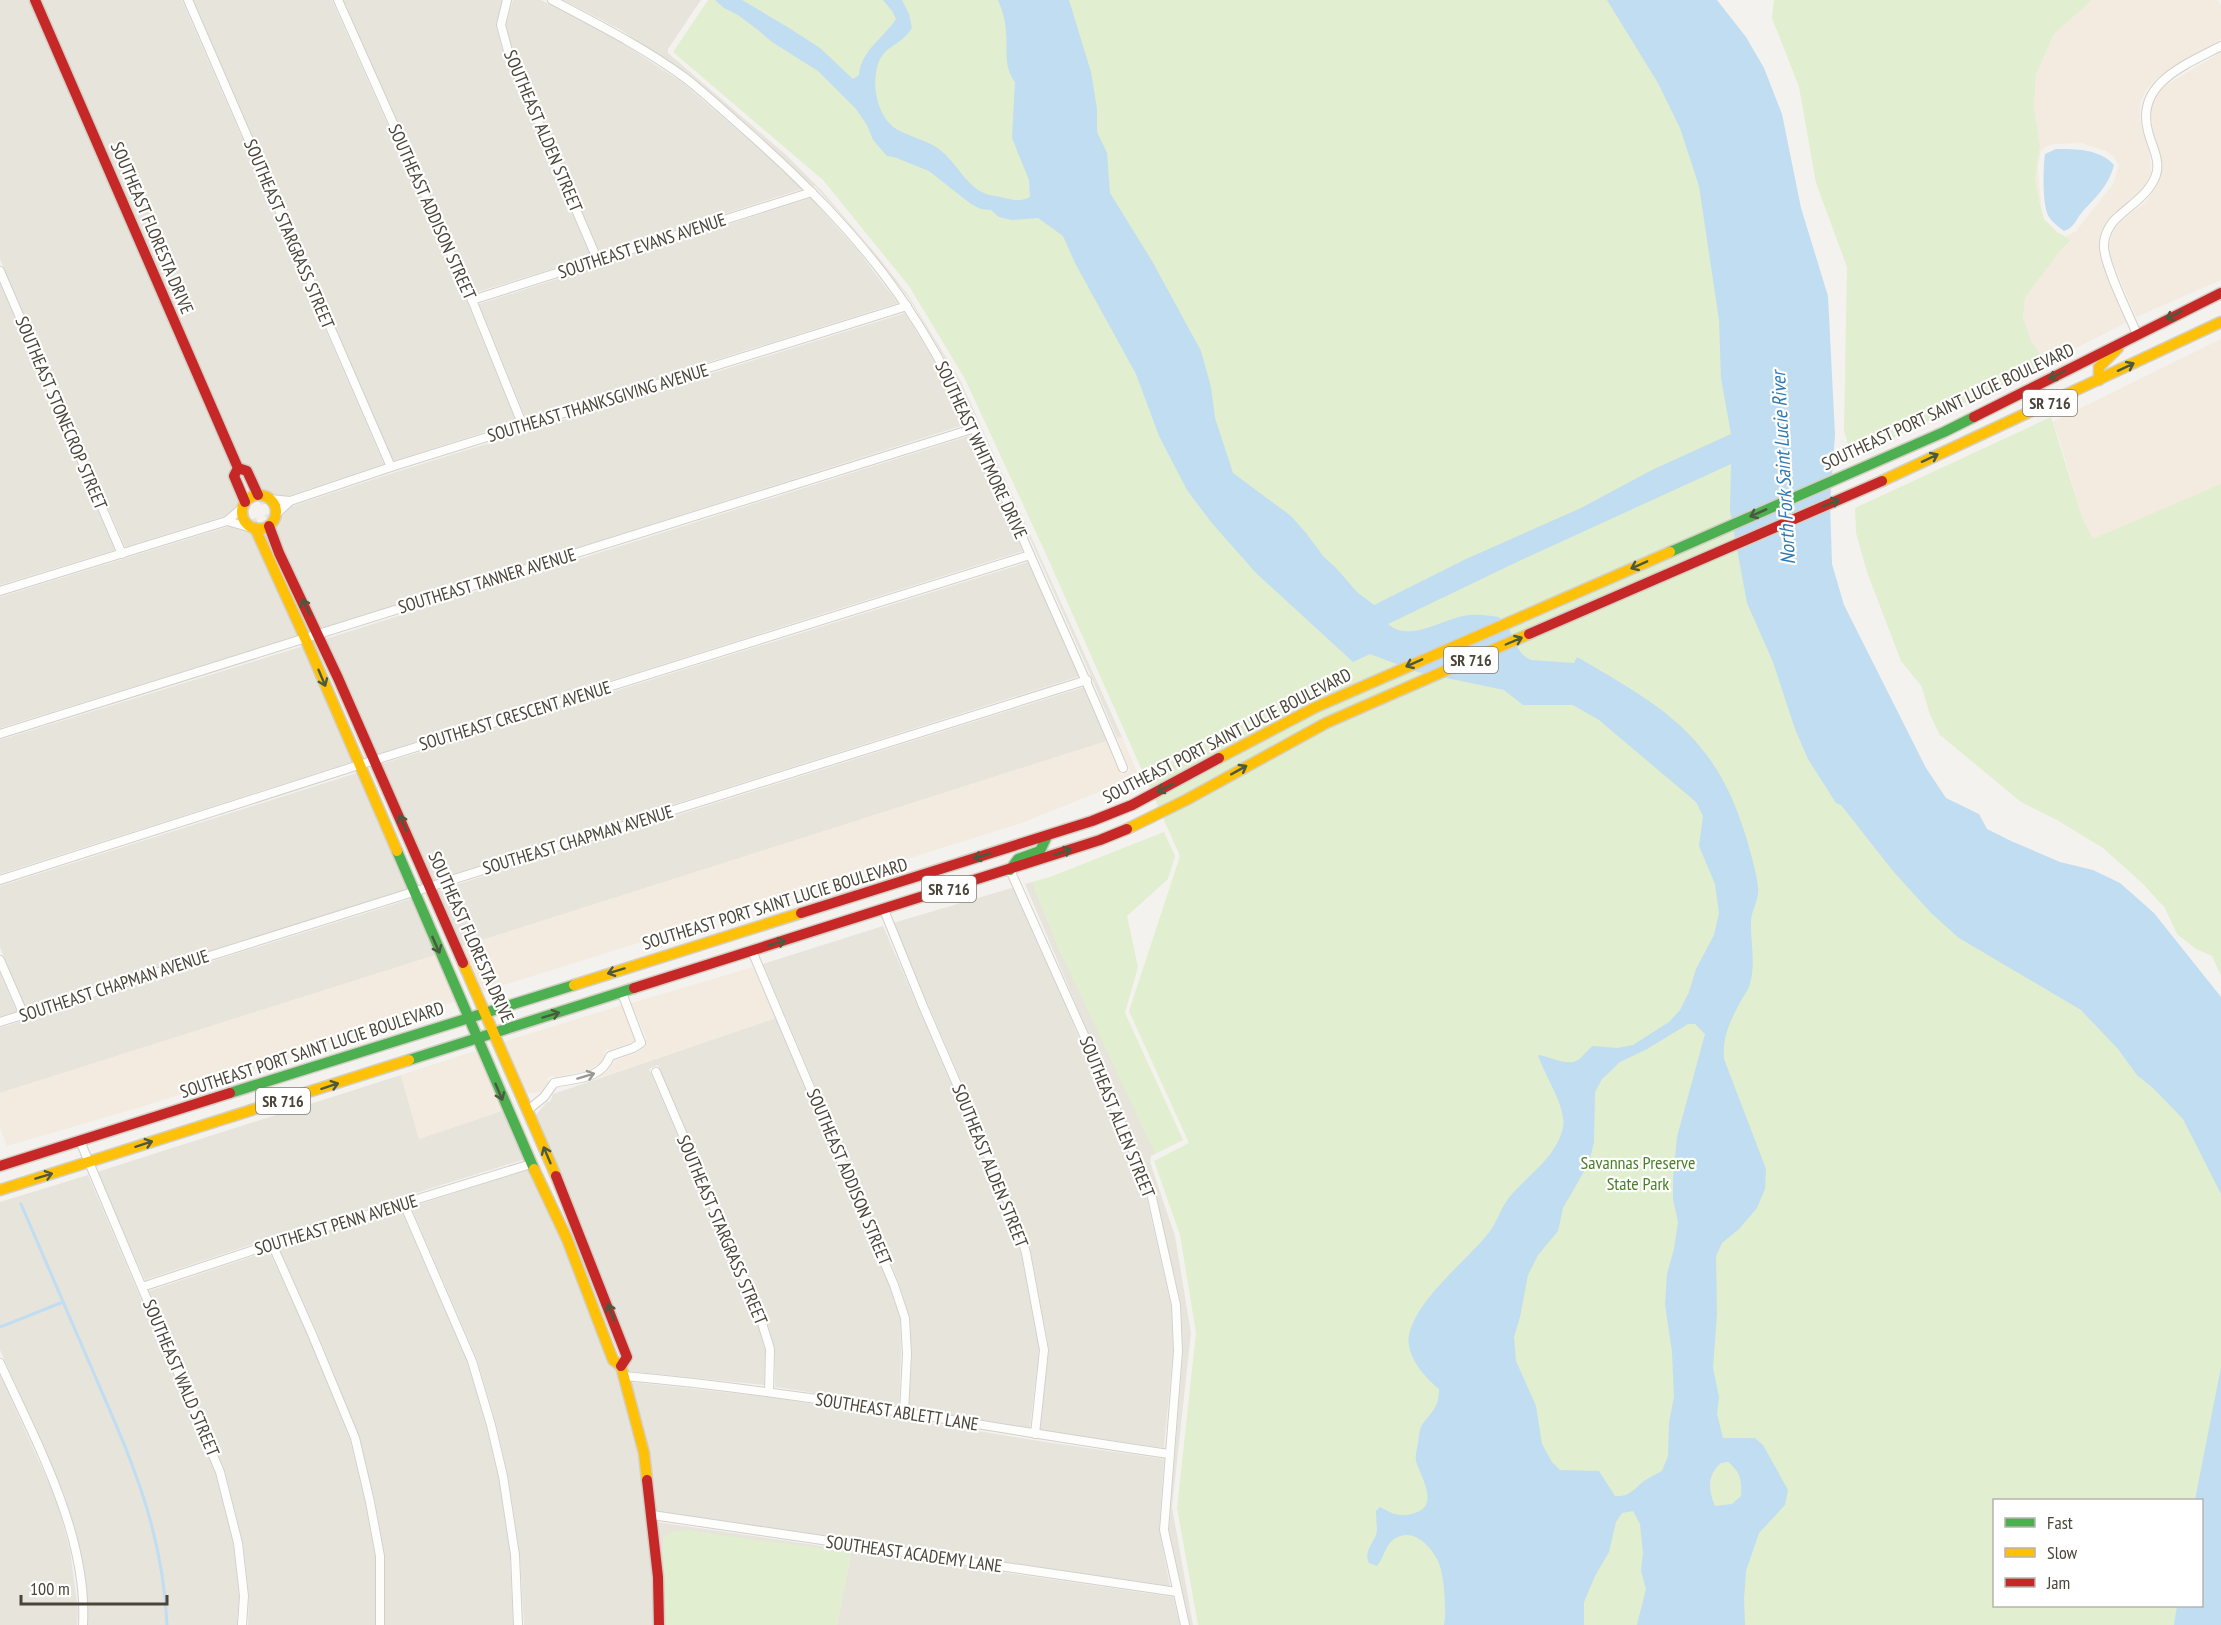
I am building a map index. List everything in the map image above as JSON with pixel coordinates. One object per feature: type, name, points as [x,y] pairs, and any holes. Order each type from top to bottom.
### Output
[{"type":"main road","name":"SOUTHEAST FLORESTA DRIVE","points":[[35,0],[238,468],[247,471],[258,495]]},
{"type":"main road","name":"SOUTHEAST PORT SAINT LUCIE BOULEVARD","points":[[0,1166],[1047,836],[1132,805],[1316,707],[1870,464],[2001,404],[2221,293]]},
{"type":"main road","name":"SOUTHEAST PORT SAINT LUCIE BOULEVARD","points":[[0,1190],[1100,840],[1143,822],[1326,723],[1877,483],[2221,322]]},
{"type":"main road","points":[[2099,380],[2099,367],[2132,336]]},
{"type":"main road","name":"SOUTHEAST FLORESTA DRIVE","points":[[238,468],[234,476],[244,505]]},
{"type":"main road","points":[[258,495],[270,499],[275,507],[275,515],[268,526],[262,529],[254,528],[245,522],[244,505],[251,497],[258,495]]},
{"type":"main road","name":"SOUTHEAST FLORESTA DRIVE","points":[[268,526],[376,759],[528,1110],[613,1318],[627,1357],[622,1371]]},
{"type":"main road","name":"SOUTHEAST FLORESTA DRIVE","points":[[254,528],[305,638],[531,1164],[571,1249],[613,1360],[622,1371],[644,1453],[658,1577],[659,1625]]},
{"type":"main road","points":[[1010,870],[1011,864],[1016,859],[1040,851],[1047,836]]},
{"type":"street","name":"SOUTHEAST STARGRASS STREET","points":[[188,0],[391,467]]},
{"type":"street","name":"SOUTHEAST ADDISON STREET","points":[[338,0],[472,300],[523,426]]},
{"type":"street","name":"SOUTHEAST ALDEN STREET","points":[[507,0],[501,25],[507,51],[598,261]]},
{"type":"street","name":"SOUTHEAST WHITMORE DRIVE","points":[[552,0],[619,35],[685,78],[758,141],[812,192],[863,249],[907,306],[943,366],[975,428],[1087,680],[1123,768]]},
{"type":"street","points":[[2132,336],[2106,259],[2104,246],[2109,228],[2117,217],[2142,198],[2157,174],[2154,146],[2148,132],[2145,106],[2150,94],[2160,82],[2221,46]]},
{"type":"street","name":"SOUTHEAST EVANS AVENUE","points":[[472,300],[812,192]]},
{"type":"street","name":"SOUTHEAST STONECROP STREET","points":[[0,272],[122,554]]},
{"type":"street","name":"SOUTHEAST THANKSGIVING AVENUE","points":[[270,499],[290,501],[391,467],[907,306]]},
{"type":"street","name":"SOUTHEAST TANNER AVENUE","points":[[0,734],[975,428]]},
{"type":"street","name":"SOUTHEAST THANKSGIVING AVENUE","points":[[275,515],[290,501]]},
{"type":"street","points":[[0,591],[227,521],[244,505]]},
{"type":"street","points":[[227,521],[254,528]]},
{"type":"street","name":"SOUTHEAST CRESCENT AVENUE","points":[[0,880],[376,759],[1030,555]]},
{"type":"street","name":"SOUTHEAST CHAPMAN AVENUE","points":[[0,1022],[1087,680]]},
{"type":"street","name":"SOUTHEAST ALLEN STREET","points":[[1010,870],[1088,1044],[1151,1193],[1176,1305],[1178,1352],[1164,1530],[1185,1625]]},
{"type":"street","name":"SOUTHEAST ALDEN STREET","points":[[884,910],[1018,1225],[1026,1253],[1044,1350],[1035,1434]]},
{"type":"street","name":"SOUTHEAST ADDISON STREET","points":[[752,951],[894,1285],[905,1318],[907,1354],[904,1412]]},
{"type":"street","points":[[0,960],[24,1015]]},
{"type":"street","points":[[528,1110],[544,1097],[554,1083],[589,1076],[605,1066],[610,1056],[641,1043],[622,993]]},
{"type":"street","name":"SOUTHEAST STARGRASS STREET","points":[[656,1072],[758,1310],[770,1349],[769,1391]]},
{"type":"street","name":"SOUTHEAST WALD STREET","points":[[80,1141],[220,1472],[238,1543],[244,1596],[242,1625]]},
{"type":"street","name":"SOUTHEAST PENN AVENUE","points":[[142,1287],[272,1244],[531,1164]]},
{"type":"street","points":[[404,1204],[472,1361],[491,1425],[503,1476],[515,1555],[518,1625]]},
{"type":"street","points":[[272,1244],[355,1438],[380,1556],[380,1625]]},
{"type":"street","points":[[0,1363],[60,1497],[75,1549],[83,1611],[82,1625]]},
{"type":"street","name":"SOUTHEAST ABLETT LANE","points":[[622,1371],[769,1391],[1169,1454]]},
{"type":"street","name":"SOUTHEAST ACADEMY LANE","points":[[652,1515],[1177,1592]]},
{"type":"shaded area","points":[[0,0],[30,0],[251,508],[125,547],[0,259]]},
{"type":"shaded area","points":[[41,0],[182,0],[384,464],[261,505]]},
{"type":"shaded area","points":[[193,0],[332,0],[467,302],[516,422],[393,461]]},
{"type":"shaded area","points":[[343,0],[502,0],[496,26],[503,53],[591,257],[474,293]]},
{"type":"shaded area","points":[[513,0],[541,0],[617,40],[682,82],[802,189],[600,254],[512,50],[506,25]]},
{"type":"shaded area","points":[[563,0],[701,0],[668,49],[668,53],[785,154],[822,191],[880,259],[908,295],[961,382],[1122,737],[1117,738],[978,421],[910,300],[867,245],[815,186],[761,137],[688,74],[621,30]]},
{"type":"shaded area","points":[[2092,0],[2217,0],[2221,5],[2221,39],[2157,78],[2146,90],[2140,104],[2140,120],[2149,147],[2151,172],[2138,193],[2114,213],[2105,224],[2099,244],[2102,261],[2127,322],[2047,363],[2032,343],[2023,318],[2025,298],[2059,252],[2071,241],[2066,236],[2076,231],[2113,184],[2119,165],[2106,151],[2081,143],[2046,146],[2041,151],[2038,166],[2041,205],[2035,178],[2040,145],[2034,108],[2036,74],[2054,34]]},
{"type":"shaded area","points":[[2221,52],[2221,280],[2136,317],[2111,258],[2109,246],[2113,231],[2121,221],[2146,202],[2161,176],[2161,158],[2153,131],[2150,108],[2163,87]]},
{"type":"shaded area","points":[[811,198],[859,252],[898,303],[526,419],[479,304]]},
{"type":"shaded area","points":[[0,284],[115,550],[0,585]]},
{"type":"shaded area","points":[[905,313],[939,369],[967,424],[315,631],[265,515],[393,473]]},
{"type":"shaded area","points":[[2221,339],[2221,488],[2094,542],[2083,520],[2052,422]]},
{"type":"shaded area","points":[[972,435],[1023,551],[368,757],[319,641]]},
{"type":"shaded area","points":[[256,518],[305,634],[0,728],[0,597]]},
{"type":"shaded area","points":[[1028,562],[1080,676],[422,884],[372,767]]},
{"type":"shaded area","points":[[310,644],[358,760],[0,874],[0,740]]},
{"type":"shaded area","points":[[1084,687],[1107,741],[451,950],[427,894]]},
{"type":"shaded area","points":[[1122,737],[1139,776],[1019,824],[472,995],[451,950],[1107,741],[1121,775],[1130,771],[1117,738]]},
{"type":"shaded area","points":[[363,771],[413,887],[26,1009],[0,947],[0,886]]},
{"type":"shaded area","points":[[1032,882],[1059,949],[1153,1145],[1155,1154],[1151,1156],[1150,1162],[1175,1236],[1191,1333],[1172,1507],[1193,1625],[1190,1625],[1169,1530],[1183,1352],[1181,1304],[1155,1191],[1025,884]]},
{"type":"shaded area","points":[[1015,887],[1146,1195],[1171,1306],[1173,1351],[1164,1448],[1040,1430],[1049,1349],[1031,1253],[1023,1224],[893,923]]},
{"type":"shaded area","points":[[417,897],[442,953],[0,1093],[0,1028]]},
{"type":"shaded area","points":[[883,926],[1013,1227],[1021,1254],[1039,1349],[1030,1428],[909,1408],[912,1355],[910,1319],[899,1283],[763,964]]},
{"type":"shaded area","points":[[442,953],[462,999],[148,1105],[7,1146],[0,1128],[0,1093]]},
{"type":"shaded area","points":[[753,967],[776,1018],[598,1078],[610,1069],[614,1061],[645,1047],[646,1038],[631,1003]]},
{"type":"shaded area","points":[[0,973],[17,1012],[0,1017]]},
{"type":"shaded area","points":[[622,1005],[636,1041],[607,1049],[601,1062],[587,1071],[552,1076],[547,1079],[548,1082],[541,1092],[515,1095],[493,1045]]},
{"type":"shaded area","points":[[776,1018],[890,1287],[900,1319],[899,1406],[775,1387],[775,1348],[763,1309],[658,1065],[649,1069],[754,1312],[765,1350],[764,1385],[628,1371],[608,1306],[528,1124],[547,1102],[550,1102],[553,1094]]},
{"type":"shaded area","points":[[484,1048],[510,1108],[419,1139],[401,1075]]},
{"type":"shaded area","points":[[401,1075],[419,1139],[510,1108],[532,1157],[274,1237],[145,1280],[97,1172]]},
{"type":"shaded area","points":[[537,1167],[619,1377],[638,1454],[652,1577],[653,1625],[524,1625],[520,1555],[508,1475],[496,1423],[477,1359],[411,1207]]},
{"type":"shaded area","points":[[88,1175],[215,1473],[233,1543],[239,1596],[237,1625],[88,1625],[80,1549],[65,1496],[0,1350],[0,1202]]},
{"type":"shaded area","points":[[401,1210],[467,1362],[486,1426],[498,1476],[510,1555],[513,1625],[385,1625],[385,1556],[375,1501],[359,1436],[317,1332],[279,1248]]},
{"type":"shaded area","points":[[269,1251],[308,1336],[350,1440],[375,1556],[375,1625],[248,1625],[249,1596],[243,1542],[225,1471],[149,1291]]},
{"type":"shaded area","points":[[0,1375],[56,1499],[70,1550],[78,1611],[77,1625],[0,1625]]},
{"type":"shaded area","points":[[631,1382],[769,1397],[1164,1459],[1159,1530],[1170,1586],[656,1511],[648,1453]]},
{"type":"shaded area","points":[[657,1522],[1173,1597],[1180,1625],[837,1625],[851,1553],[687,1530],[663,1538],[666,1595],[665,1625],[663,1625]]},
{"type":"green space","name":"Savannas Preserve State Park","points":[[708,0],[1684,0],[1869,768],[2221,1105],[2221,1625],[1198,1625],[1177,1508],[1196,1333],[1180,1235],[1154,1161],[1189,1143],[1129,1011],[1180,856],[1045,552],[965,379],[909,286],[823,180],[673,52]]},
{"type":"green space","points":[[1774,0],[2092,0],[2054,34],[2036,74],[2034,108],[2040,145],[2035,178],[2039,200],[2044,219],[2057,232],[2071,240],[2059,252],[2025,298],[2023,318],[2032,343],[2047,363],[1852,458],[1844,430],[1847,267],[1816,183],[1799,87],[1772,18]]},
{"type":"green space","points":[[2051,417],[2083,520],[2093,539],[2221,484],[2221,976],[2212,956],[2196,949],[2177,934],[2165,908],[2142,883],[2103,848],[2057,820],[2021,802],[1940,735],[1930,715],[1922,687],[1901,661],[1867,572],[1856,533],[1855,508]]},
{"type":"green space","points":[[1164,832],[1175,856],[1168,879],[1127,916],[1138,967],[1125,1013],[1183,1140],[1155,1154],[1059,949],[1032,882]]},
{"type":"green space","points":[[687,1530],[851,1553],[837,1625],[665,1625],[663,1538],[671,1532]]},
{"type":"water","name":"North Fork Saint Lucie River","points":[[715,0],[742,0],[820,48],[853,79],[859,75],[868,51],[896,19],[883,0],[902,0],[909,14],[912,28],[886,51],[878,64],[876,73],[875,86],[886,120],[895,128],[943,152],[966,179],[979,190],[988,195],[1023,200],[1030,197],[1029,180],[1012,138],[1015,82],[1007,64],[1005,24],[998,0],[1069,0],[1091,72],[1097,109],[1097,132],[1107,153],[1110,193],[1152,261],[1201,351],[1211,387],[1215,418],[1233,473],[1291,516],[1323,556],[1357,592],[1374,605],[1466,559],[1581,508],[1652,470],[1731,434],[1721,378],[1719,320],[1699,186],[1680,128],[1658,83],[1607,0],[1717,0],[1746,37],[1764,68],[1782,114],[1801,208],[1828,296],[1835,435],[1830,503],[1832,564],[1844,605],[1926,768],[1946,798],[1979,814],[1987,829],[2011,841],[2060,862],[2093,870],[2120,883],[2154,913],[2221,997],[2221,1194],[2183,1119],[2137,1075],[2118,1049],[2081,1010],[1959,938],[1931,913],[1893,871],[1841,805],[1836,803],[1808,759],[1795,729],[1773,662],[1747,603],[1730,511],[1731,464],[1388,624],[1407,631],[1428,628],[1470,615],[1499,617],[1509,629],[1519,650],[1531,660],[1574,663],[1577,657],[1636,692],[1683,729],[1703,750],[1720,775],[1734,804],[1747,840],[1758,889],[1751,920],[1752,975],[1749,987],[1728,1028],[1724,1043],[1724,1059],[1766,1169],[1765,1189],[1757,1208],[1739,1229],[1722,1243],[1716,1256],[1717,1314],[1713,1368],[1719,1397],[1717,1414],[1723,1438],[1755,1438],[1763,1445],[1788,1490],[1785,1505],[1759,1533],[1746,1571],[1745,1625],[1637,1625],[1646,1589],[1641,1571],[1643,1553],[1640,1524],[1633,1511],[1622,1513],[1616,1522],[1609,1552],[1584,1602],[1584,1625],[1444,1625],[1445,1602],[1442,1574],[1438,1561],[1425,1544],[1414,1536],[1407,1535],[1394,1539],[1377,1566],[1369,1563],[1367,1554],[1376,1535],[1376,1511],[1380,1507],[1405,1515],[1422,1509],[1428,1498],[1416,1455],[1421,1427],[1436,1405],[1439,1389],[1422,1372],[1410,1350],[1409,1335],[1414,1322],[1431,1295],[1490,1231],[1508,1199],[1547,1158],[1560,1138],[1563,1127],[1562,1110],[1538,1055],[1564,1062],[1574,1062],[1593,1046],[1617,1048],[1633,1045],[1669,1022],[1680,1010],[1689,992],[1696,969],[1714,935],[1719,913],[1715,884],[1699,846],[1703,816],[1696,802],[1599,720],[1573,705],[1523,705],[1504,690],[1418,672],[1370,654],[1353,662],[1256,573],[1211,522],[1187,490],[1159,436],[1136,374],[1075,263],[1063,236],[1038,218],[1012,220],[999,217],[991,210],[981,209],[971,204],[929,171],[887,156],[873,140],[867,125],[856,109],[818,71],[772,42],[738,15]],"holes":[[[1688,1024],[1695,1024],[1705,1034],[1677,1137],[1673,1179],[1673,1199],[1678,1222],[1667,1274],[1665,1305],[1672,1352],[1674,1397],[1669,1423],[1668,1456],[1662,1471],[1644,1481],[1628,1494],[1615,1496],[1599,1471],[1560,1470],[1552,1462],[1542,1444],[1536,1406],[1516,1361],[1514,1337],[1528,1275],[1538,1255],[1558,1231],[1563,1208],[1589,1163],[1594,1142],[1595,1092],[1602,1079],[1620,1062],[1647,1049]],[[1728,1462],[1736,1469],[1740,1477],[1741,1496],[1732,1504],[1715,1506],[1710,1489],[1711,1478],[1721,1463]]]},
{"type":"water","points":[[2056,149],[2095,153],[2114,165],[2109,179],[2101,190],[2073,225],[2064,231],[2049,217],[2044,195],[2045,154]]},
{"type":"water","points":[[2221,1367],[2221,1625],[2174,1625],[2177,1607],[2203,1607],[2203,1499],[2195,1499]]},
{"type":"waterway","points":[[21,1204],[133,1467],[159,1558],[167,1625]]},
{"type":"waterway","points":[[0,1327],[63,1302]]},
{"type":"traffic: fast","points":[[1670,552],[1974,417]]},
{"type":"traffic: fast","points":[[1010,870],[1018,859],[1040,851],[1047,836]]},
{"type":"traffic: fast","points":[[397,851],[534,1169]]},
{"type":"traffic: fast","points":[[230,1093],[574,985]]},
{"type":"traffic: fast","points":[[409,1060],[634,988]]},
{"type":"traffic: slow","points":[[1882,481],[2221,322]]},
{"type":"traffic: slow","points":[[2099,380],[2099,367],[2118,348]]},
{"type":"traffic: slow","points":[[259,495],[271,500],[276,512],[271,524],[259,529],[247,524],[242,512],[247,500],[259,495]]},
{"type":"traffic: slow","points":[[255,528],[397,851]]},
{"type":"traffic: slow","points":[[1219,758],[1316,707],[1670,552]]},
{"type":"traffic: slow","points":[[1127,829],[1186,800],[1326,723],[1529,634]]},
{"type":"traffic: slow","points":[[574,985],[801,913]]},
{"type":"traffic: slow","points":[[463,963],[556,1176]]},
{"type":"traffic: slow","points":[[0,1190],[409,1060]]},
{"type":"traffic: slow","points":[[534,1169],[567,1239],[613,1360],[621,1366],[644,1453],[647,1480]]},
{"type":"traffic: jam","points":[[35,0],[238,468],[234,476],[245,502]]},
{"type":"traffic: jam","points":[[1974,417],[2221,293]]},
{"type":"traffic: jam","points":[[238,468],[247,471],[258,495]]},
{"type":"traffic: jam","points":[[1529,634],[1882,481]]},
{"type":"traffic: jam","points":[[269,526],[279,553],[338,678],[463,963]]},
{"type":"traffic: jam","points":[[801,913],[1092,821],[1132,805],[1219,758]]},
{"type":"traffic: jam","points":[[634,988],[1100,840],[1127,829]]},
{"type":"traffic: jam","points":[[0,1166],[230,1093]]},
{"type":"traffic: jam","points":[[556,1176],[627,1357],[621,1366]]},
{"type":"traffic: jam","points":[[647,1480],[658,1577],[659,1625]]}]
